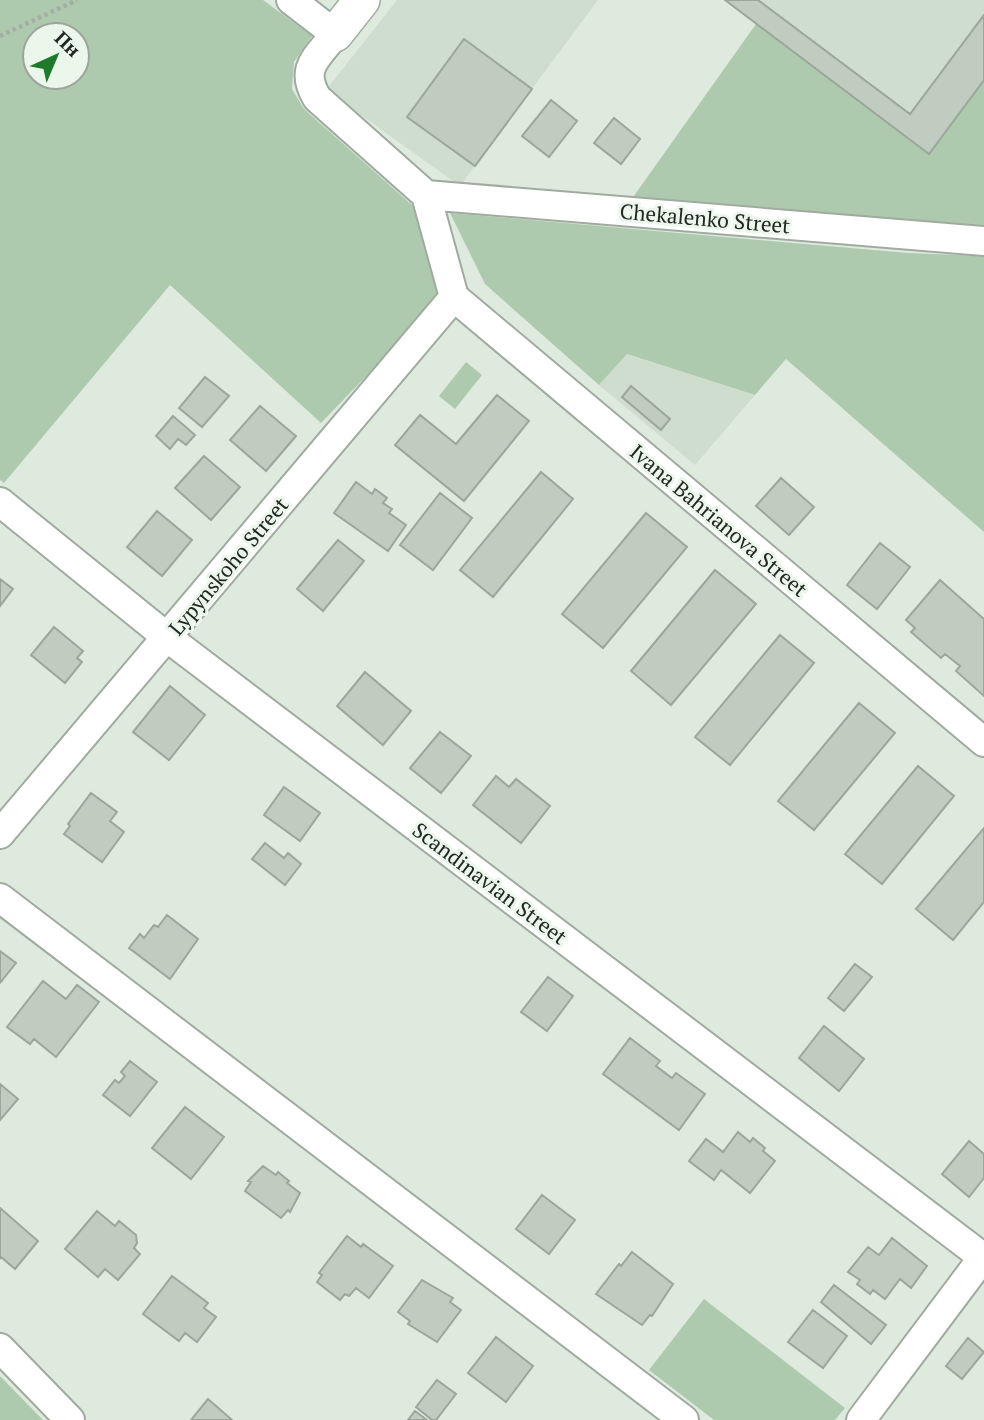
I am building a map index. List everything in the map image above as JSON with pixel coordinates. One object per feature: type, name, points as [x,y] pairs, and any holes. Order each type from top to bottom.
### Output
[{"type":"street","points":[[291,0],[335,34]]},
{"type":"street","points":[[362,0],[310,67],[309,84],[317,98],[426,195],[454,297]]},
{"type":"street","name":"Chekalenko Street","points":[[426,195],[984,241]]},
{"type":"street","name":"Lypynskoho Street","points":[[0,834],[454,297]]},
{"type":"street","name":"Ivana Bahrianova Street","points":[[454,297],[984,742]]},
{"type":"street","name":"Scandinavian Street","points":[[0,502],[168,638],[984,1257]]},
{"type":"street","points":[[0,898],[684,1420]]},
{"type":"street","points":[[861,1420],[984,1257]]},
{"type":"street","points":[[0,1348],[71,1420]]},
{"type":"path","points":[[0,36],[76,0]]},
{"type":"shaded area","points":[[397,0],[598,0],[460,186],[326,90]]},
{"type":"shaded area","points":[[725,0],[984,0],[984,80],[929,154]]},
{"type":"shaded area","points":[[626,354],[755,395],[695,465],[599,385]]},
{"type":"green space","points":[[0,0],[263,0],[312,36],[294,62],[292,89],[304,109],[412,205],[442,284],[431,309],[321,423],[170,285],[4,483],[0,480]]},
{"type":"green space","points":[[756,24],[929,153],[984,80],[984,229],[631,200]]},
{"type":"green space","points":[[450,213],[908,253],[984,256],[984,532],[786,359],[755,395],[627,354],[599,385],[485,284]]},
{"type":"green space","points":[[466,362],[482,375],[455,409],[439,396]]},
{"type":"green space","points":[[704,1299],[845,1408],[835,1420],[714,1420],[649,1370]]},
{"type":"green space","points":[[0,1376],[43,1420],[0,1420]]},
{"type":"building","points":[[725,0],[758,0],[910,114],[984,15],[984,80],[929,154]]},
{"type":"building","points":[[464,39],[532,89],[475,166],[407,117]]},
{"type":"building","points":[[551,100],[577,121],[549,157],[522,136]]},
{"type":"building","points":[[614,118],[640,139],[621,164],[594,143]]},
{"type":"building","points":[[205,377],[229,396],[202,427],[179,408]]},
{"type":"building","points":[[631,386],[670,419],[661,430],[622,397]]},
{"type":"building","points":[[497,395],[529,421],[464,501],[395,445],[420,415],[456,444]]},
{"type":"building","points":[[260,406],[296,436],[266,471],[230,440]]},
{"type":"building","points":[[173,416],[195,435],[186,445],[178,439],[170,449],[156,436]]},
{"type":"building","points":[[204,456],[240,487],[211,520],[175,488]]},
{"type":"building","points":[[541,472],[573,499],[493,597],[460,570]]},
{"type":"building","points":[[781,478],[814,507],[789,535],[756,506]]},
{"type":"building","points":[[356,482],[372,494],[375,489],[387,498],[383,503],[392,509],[389,513],[406,525],[388,551],[334,513]]},
{"type":"building","points":[[440,493],[472,518],[433,570],[400,545]]},
{"type":"building","points":[[157,511],[192,540],[162,576],[127,547]]},
{"type":"building","points":[[646,513],[687,547],[603,648],[562,614]]},
{"type":"building","points":[[338,540],[364,561],[323,611],[297,589]]},
{"type":"building","points":[[880,543],[910,567],[877,609],[847,585]]},
{"type":"building","points":[[715,570],[756,604],[671,705],[631,671]]},
{"type":"building","points":[[0,579],[13,589],[0,606]]},
{"type":"building","points":[[940,580],[984,619],[984,696],[956,671],[960,666],[945,654],[941,658],[911,632],[915,628],[906,620]]},
{"type":"building","points":[[54,627],[83,651],[77,658],[82,662],[65,683],[31,655]]},
{"type":"building","points":[[780,635],[814,663],[730,765],[695,737]]},
{"type":"building","points":[[365,672],[411,711],[383,745],[337,706]]},
{"type":"building","points":[[170,686],[205,715],[169,760],[133,732]]},
{"type":"building","points":[[859,703],[895,733],[814,830],[778,801]]},
{"type":"building","points":[[440,732],[471,756],[441,793],[410,768]]},
{"type":"building","points":[[918,766],[954,796],[882,884],[845,854]]},
{"type":"building","points":[[496,776],[509,787],[516,779],[550,806],[521,843],[473,805]]},
{"type":"building","points":[[284,787],[320,813],[300,841],[264,815]]},
{"type":"building","points":[[91,793],[117,812],[110,821],[124,832],[102,862],[64,834],[70,826],[68,824]]},
{"type":"building","points":[[984,828],[984,902],[953,940],[916,909]]},
{"type":"building","points":[[265,843],[284,858],[288,853],[301,864],[285,885],[252,859]]},
{"type":"building","points":[[167,915],[198,939],[170,979],[129,948],[140,934],[144,938],[154,925],[158,927]]},
{"type":"building","points":[[0,951],[16,963],[0,983]]},
{"type":"building","points":[[855,964],[872,977],[844,1011],[828,998]]},
{"type":"building","points":[[548,977],[573,996],[547,1031],[521,1012]]},
{"type":"building","points":[[43,981],[66,999],[77,985],[99,1002],[56,1057],[34,1039],[30,1044],[7,1027]]},
{"type":"building","points":[[824,1026],[864,1059],[839,1091],[799,1058]]},
{"type":"building","points":[[630,1038],[660,1061],[656,1066],[672,1078],[676,1073],[705,1094],[679,1130],[603,1074]]},
{"type":"building","points":[[130,1061],[157,1082],[130,1116],[103,1095],[115,1080],[119,1083],[125,1076],[121,1072]]},
{"type":"building","points":[[0,1084],[18,1099],[0,1120]]},
{"type":"building","points":[[185,1107],[224,1137],[191,1179],[152,1148]]},
{"type":"building","points":[[738,1132],[750,1142],[753,1138],[775,1161],[750,1193],[721,1170],[714,1180],[689,1161],[706,1139],[723,1152]]},
{"type":"building","points":[[969,1141],[984,1154],[984,1178],[969,1197],[942,1174]]},
{"type":"building","points":[[263,1166],[276,1175],[278,1172],[300,1193],[290,1212],[288,1210],[281,1218],[245,1191],[251,1182],[248,1181]]},
{"type":"building","points":[[542,1195],[575,1220],[549,1254],[516,1229]]},
{"type":"building","points":[[0,1208],[38,1241],[15,1269],[1,1257],[0,1259]]},
{"type":"building","points":[[97,1211],[115,1226],[119,1221],[136,1235],[137,1243],[134,1248],[140,1254],[118,1280],[105,1269],[98,1277],[65,1249]]},
{"type":"building","points":[[347,1236],[393,1266],[369,1298],[356,1288],[349,1296],[345,1294],[340,1300],[317,1282],[322,1275],[319,1273]]},
{"type":"building","points":[[892,1238],[927,1266],[911,1288],[900,1279],[885,1299],[873,1290],[870,1294],[857,1284],[860,1280],[848,1272],[868,1247],[879,1255]]},
{"type":"building","points":[[632,1252],[673,1284],[652,1316],[642,1325],[596,1294]]},
{"type":"building","points":[[172,1276],[208,1303],[204,1308],[216,1317],[197,1342],[185,1333],[179,1341],[143,1314]]},
{"type":"building","points":[[422,1280],[453,1298],[450,1302],[461,1310],[437,1342],[408,1324],[410,1321],[398,1312]]},
{"type":"building","points":[[834,1285],[886,1325],[871,1344],[821,1302]]},
{"type":"building","points":[[813,1310],[847,1336],[823,1368],[788,1342]]},
{"type":"building","points":[[496,1337],[533,1366],[506,1402],[468,1373]]},
{"type":"building","points":[[968,1338],[984,1352],[962,1379],[946,1366]]},
{"type":"building","points":[[437,1380],[456,1394],[436,1420],[432,1420],[416,1407]]},
{"type":"building","points":[[208,1399],[232,1420],[191,1420]]},
{"type":"building","points":[[415,1411],[427,1420],[408,1420]]}]
